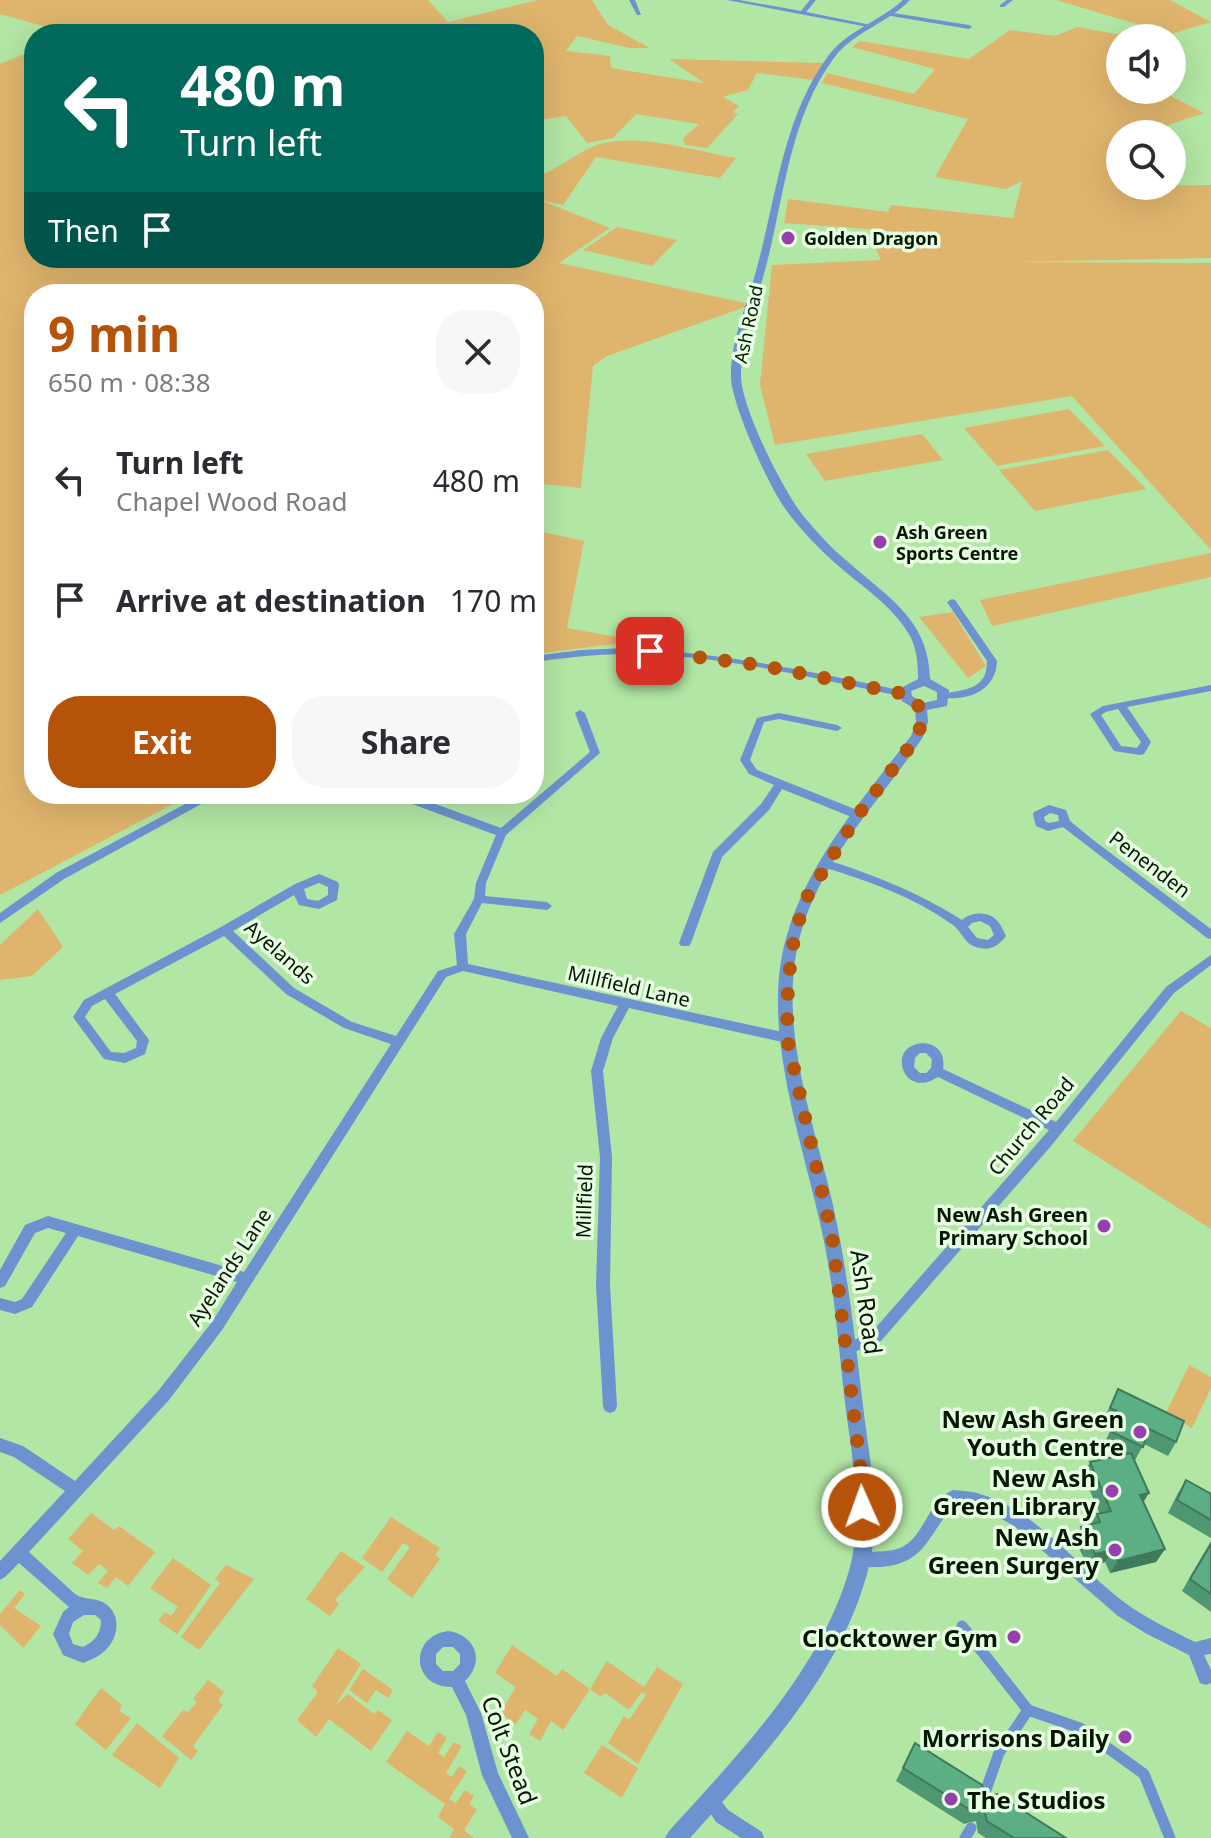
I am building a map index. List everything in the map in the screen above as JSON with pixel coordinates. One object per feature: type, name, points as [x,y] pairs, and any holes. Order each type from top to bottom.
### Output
[{"type":"street","points":[[632,0],[639,14]]},
{"type":"street","points":[[730,0],[868,25]]},
{"type":"street","points":[[803,13],[813,0]]},
{"type":"street","name":"Ash Road","points":[[907,0],[868,25],[831,57],[816,82],[798,127],[750,303],[736,378],[773,482],[787,504],[830,552],[903,617],[927,661],[924,681]]},
{"type":"street","points":[[1002,6],[1010,0]]},
{"type":"street","points":[[887,14],[969,28]]},
{"type":"street","points":[[544,658],[650,651],[745,663],[904,694],[909,702],[921,707],[939,706],[946,696],[975,691],[988,682],[993,672],[992,661],[952,602]]},
{"type":"street","points":[[904,694],[909,685],[924,681],[939,686],[946,696]]},
{"type":"street","points":[[1121,706],[1146,742],[1140,752],[1118,749],[1095,714],[1103,709],[1211,688]]},
{"type":"street","name":"Ash Road","points":[[676,1838],[787,1707],[842,1620],[861,1560],[862,1480],[847,1349],[832,1236],[787,1038],[788,982],[795,932],[807,897],[858,815],[917,737],[922,722],[921,707]]},
{"type":"street","points":[[544,797],[595,753],[580,713]]},
{"type":"street","points":[[837,728],[779,716],[760,720],[745,760],[753,772],[858,815]]},
{"type":"street","points":[[685,943],[717,855],[765,807],[780,784]]},
{"type":"street","points":[[0,919],[60,876],[193,804]]},
{"type":"street","points":[[424,804],[502,833]]},
{"type":"street","points":[[463,967],[460,934],[479,899],[481,883],[502,833],[536,804]]},
{"type":"street","name":"Penenden","points":[[1065,823],[1211,935]]},
{"type":"street","points":[[827,864],[891,887],[937,909],[962,927]]},
{"type":"street","name":"Ayelands","points":[[108,994],[143,1040],[141,1051],[125,1058],[108,1056],[79,1017],[88,1003],[299,887]]},
{"type":"street","points":[[479,899],[547,906]]},
{"type":"street","name":"Ayelands","points":[[225,930],[290,991],[348,1025],[398,1041]]},
{"type":"street","name":"Church Road","points":[[847,1349],[876,1337],[1170,990],[1211,959]]},
{"type":"street","name":"Millfield Lane","points":[[463,967],[787,1038]]},
{"type":"street","name":"Ayelands Lane","points":[[0,1572],[164,1395],[217,1326],[442,974],[463,967]]},
{"type":"street","name":"Millfield","points":[[610,1406],[603,1285],[606,1157],[597,1071],[607,1038],[625,1004]]},
{"type":"street","points":[[938,1072],[1056,1128]]},
{"type":"street","points":[[0,1282],[30,1229],[48,1222],[246,1279]]},
{"type":"street","points":[[0,1304],[15,1308],[27,1303],[75,1230]]},
{"type":"street","points":[[0,1445],[18,1451],[74,1489]]},
{"type":"street","points":[[861,1560],[881,1560],[911,1552],[918,1547],[941,1507],[953,1497],[984,1500],[1011,1514],[1114,1605],[1194,1650],[1206,1677]]},
{"type":"street","points":[[19,1553],[82,1607]]},
{"type":"street","points":[[962,1626],[1028,1710],[1080,1728],[1144,1774],[1170,1838]]},
{"type":"street","points":[[1194,1650],[1211,1646]]},
{"type":"street","name":"Colt Stead","points":[[456,1679],[473,1713],[490,1775],[521,1838]]},
{"type":"street","points":[[981,1802],[999,1753],[1028,1710]]},
{"type":"street","points":[[710,1800],[722,1816],[756,1838]]},
{"type":"shaded area","points":[[0,0],[428,0],[448,22],[538,0],[592,0],[608,25],[650,48],[630,48],[577,36],[566,51],[610,56],[611,68],[704,83],[669,59],[823,63],[814,80],[757,73],[748,90],[723,97],[739,106],[733,112],[738,114],[707,148],[685,145],[683,138],[699,124],[636,114],[613,138],[587,143],[566,116],[544,119],[544,24],[36,24],[0,14]]},
{"type":"shaded area","points":[[1056,0],[1170,0],[1211,22],[1186,29],[1186,24],[1136,24]]},
{"type":"shaded area","points":[[1077,27],[1106,32],[1106,104],[1186,104],[1204,113],[1183,120],[1106,120],[1106,200],[1186,200],[1186,185],[1211,185],[1211,258],[1013,262],[1211,263],[1211,550],[1072,396],[775,445],[760,385],[772,265],[881,260],[874,245],[881,230],[784,223],[788,199],[888,212],[891,205],[1013,218],[1022,181],[1006,189],[935,177],[968,119],[822,83],[827,73],[914,94],[935,69],[852,47],[860,41],[969,59],[1010,30],[1055,36]]},
{"type":"shaded area","points":[[24,54],[24,268],[544,268],[544,202],[610,228],[559,263],[745,303],[745,307],[607,356],[593,366],[581,488],[544,484],[544,284],[24,284],[24,804],[173,804],[0,895],[0,64]]},
{"type":"shaded area","points":[[650,142],[736,158],[720,178],[596,157],[563,205],[544,201],[544,174],[600,144]]},
{"type":"shaded area","points":[[617,227],[677,240],[652,266],[583,250]]},
{"type":"shaded area","points":[[1069,409],[1105,446],[997,466],[964,428]]},
{"type":"shaded area","points":[[922,434],[943,460],[825,481],[806,454]]},
{"type":"shaded area","points":[[1108,450],[1146,489],[1035,511],[999,470]]},
{"type":"shaded area","points":[[544,532],[584,541],[567,628],[640,641],[544,653]]},
{"type":"shaded area","points":[[1211,553],[1211,577],[992,626],[980,600]]},
{"type":"shaded area","points":[[953,612],[986,666],[968,678],[919,617]]},
{"type":"shaded area","points":[[38,909],[63,947],[32,976],[0,980],[0,945]]},
{"type":"shaded area","points":[[1181,1011],[1211,1028],[1211,1229],[1073,1141]]},
{"type":"shaded area","points":[[1189,1365],[1211,1377],[1211,1388],[1192,1428],[1166,1413]]},
{"type":"shaded area","points":[[91,1513],[114,1530],[119,1526],[155,1552],[128,1586],[116,1577],[107,1588],[98,1583],[108,1571],[99,1564],[88,1575],[72,1563],[83,1551],[68,1539]]},
{"type":"shaded area","points":[[391,1517],[440,1548],[435,1555],[440,1559],[412,1598],[387,1579],[410,1547],[403,1543],[382,1572],[362,1558]]},
{"type":"shaded area","points":[[341,1551],[365,1567],[335,1600],[339,1604],[330,1616],[306,1599]]},
{"type":"shaded area","points":[[173,1558],[211,1585],[177,1634],[158,1621],[165,1612],[171,1616],[178,1607],[150,1588]]},
{"type":"shaded area","points":[[226,1565],[254,1579],[199,1650],[181,1637],[220,1583],[215,1579]]},
{"type":"shaded area","points":[[20,1590],[25,1594],[14,1608],[41,1626],[23,1648],[0,1625],[0,1614]]},
{"type":"shaded area","points":[[512,1645],[557,1676],[562,1669],[590,1689],[563,1730],[551,1721],[540,1741],[529,1734],[538,1719],[525,1710],[516,1724],[500,1713],[516,1687],[495,1673]]},
{"type":"shaded area","points":[[338,1648],[361,1664],[336,1704],[348,1694],[374,1714],[378,1710],[392,1720],[371,1751],[329,1719],[316,1737],[297,1720],[318,1692],[312,1686]]},
{"type":"shaded area","points":[[607,1661],[644,1687],[657,1667],[683,1684],[638,1764],[608,1743],[624,1716],[629,1720],[646,1695],[642,1692],[629,1710],[605,1693],[601,1697],[590,1689]]},
{"type":"shaded area","points":[[363,1669],[393,1690],[388,1698],[376,1690],[367,1703],[349,1690]]},
{"type":"shaded area","points":[[208,1680],[224,1692],[218,1701],[223,1705],[193,1746],[198,1751],[191,1760],[162,1736],[183,1710],[188,1712],[197,1702],[193,1699]]},
{"type":"shaded area","points":[[101,1688],[122,1705],[119,1711],[131,1718],[106,1750],[75,1724]]},
{"type":"shaded area","points":[[137,1723],[179,1758],[160,1788],[112,1755]]},
{"type":"shaded area","points":[[407,1731],[429,1746],[438,1732],[447,1738],[438,1753],[444,1757],[454,1742],[462,1746],[446,1773],[452,1777],[459,1766],[467,1771],[449,1799],[456,1803],[465,1790],[474,1796],[469,1804],[477,1810],[464,1830],[474,1838],[449,1838],[454,1829],[438,1817],[445,1804],[386,1762]]},
{"type":"shaded area","points":[[602,1745],[638,1768],[622,1798],[584,1773]]},
{"type":"building","points":[[1118,1389],[1184,1421],[1176,1442],[1149,1429],[1143,1447],[1112,1432],[1119,1412],[1110,1408]]},
{"type":"building","points":[[1131,1453],[1149,1493],[1140,1495],[1165,1549],[1118,1561],[1113,1550],[1095,1554],[1081,1527],[1100,1522],[1097,1514],[1111,1511],[1090,1462]]},
{"type":"building","points":[[1186,1480],[1211,1494],[1211,1520],[1177,1500]]},
{"type":"building","points":[[1211,1544],[1211,1594],[1190,1579]]},
{"type":"building","points":[[915,1743],[982,1785],[986,1797],[997,1794],[1066,1838],[1014,1838],[987,1821],[984,1809],[972,1811],[903,1768]]},
{"type":"place","name":"Golden Dragon","points":[[788,238]]},
{"type":"place","name":"Ash Green Sports Centre","points":[[880,542]]},
{"type":"place","name":"New Ash Green Primary School","points":[[1104,1226]]},
{"type":"place","name":"New Ash Green Youth Centre","points":[[1140,1432]]},
{"type":"place","name":"New Ash Green Library","points":[[1112,1491]]},
{"type":"place","name":"New Ash Green Surgery","points":[[1115,1550]]},
{"type":"place","name":"Clocktower Gym","points":[[1014,1637]]},
{"type":"place","name":"Morrisons Daily","points":[[1125,1737]]},
{"type":"place","name":"The Studios","points":[[951,1799]]},
{"type":"route","points":[[650,651],[759,665],[904,694],[909,702],[921,707],[923,714],[917,737],[858,815],[807,897],[795,932],[788,982],[787,1038],[832,1236],[862,1480],[862,1507]]}]
